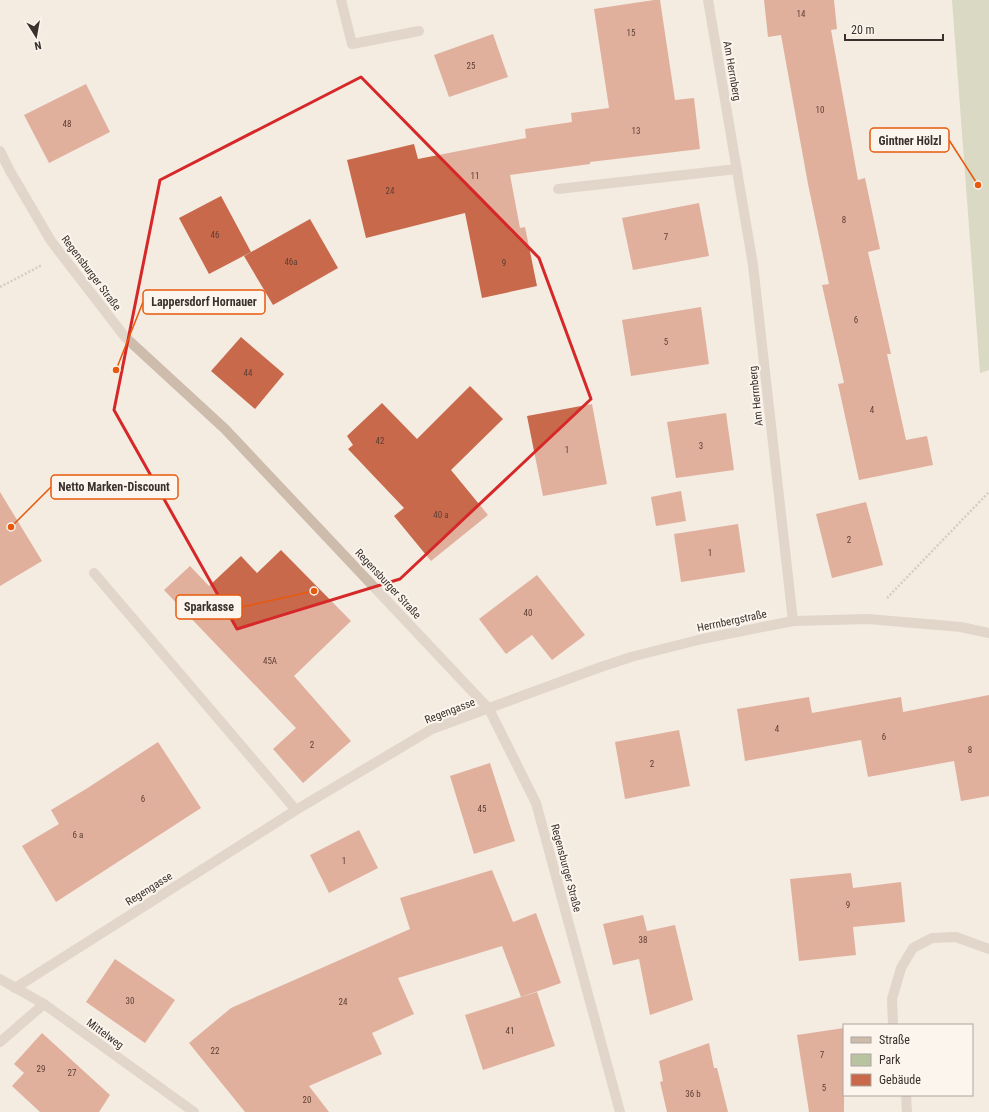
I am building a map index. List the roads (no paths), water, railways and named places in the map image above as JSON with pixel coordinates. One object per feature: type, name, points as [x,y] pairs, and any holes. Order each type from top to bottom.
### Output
[{"type":"street","points":[[342,0],[352,44],[419,31]]},
{"type":"street","name":"Am Herrnberg","points":[[708,0],[753,265],[793,621]]},
{"type":"street","name":"Regensburger Straße","points":[[0,151],[51,241],[125,337],[225,429],[489,709],[536,803],[620,1112]]},
{"type":"street","points":[[558,189],[737,169]]},
{"type":"street","points":[[94,573],[296,810]]},
{"type":"street","name":"Herrnbergstraße","points":[[489,709],[631,657],[702,639],[793,621],[868,619],[961,627],[989,633]]},
{"type":"street","name":"Regengasse","points":[[15,988],[296,810],[432,729],[489,709]]},
{"type":"street","points":[[893,1024],[892,999],[901,968],[913,948],[932,938],[956,937],[989,949]]},
{"type":"street","name":"Mittelweg","points":[[0,979],[44,1004],[194,1112]]},
{"type":"street","points":[[0,1042],[44,1004]]},
{"type":"street","points":[[906,1096],[907,1112]]},
{"type":"place","name":"Gintner Hölzl","points":[[978,185]]},
{"type":"place","name":"Lappersdorf Hornauer","points":[[116,370]]},
{"type":"place","name":"Netto Marken-Discount","points":[[11,527]]},
{"type":"place","name":"Sparkasse","points":[[314,591]]}]
